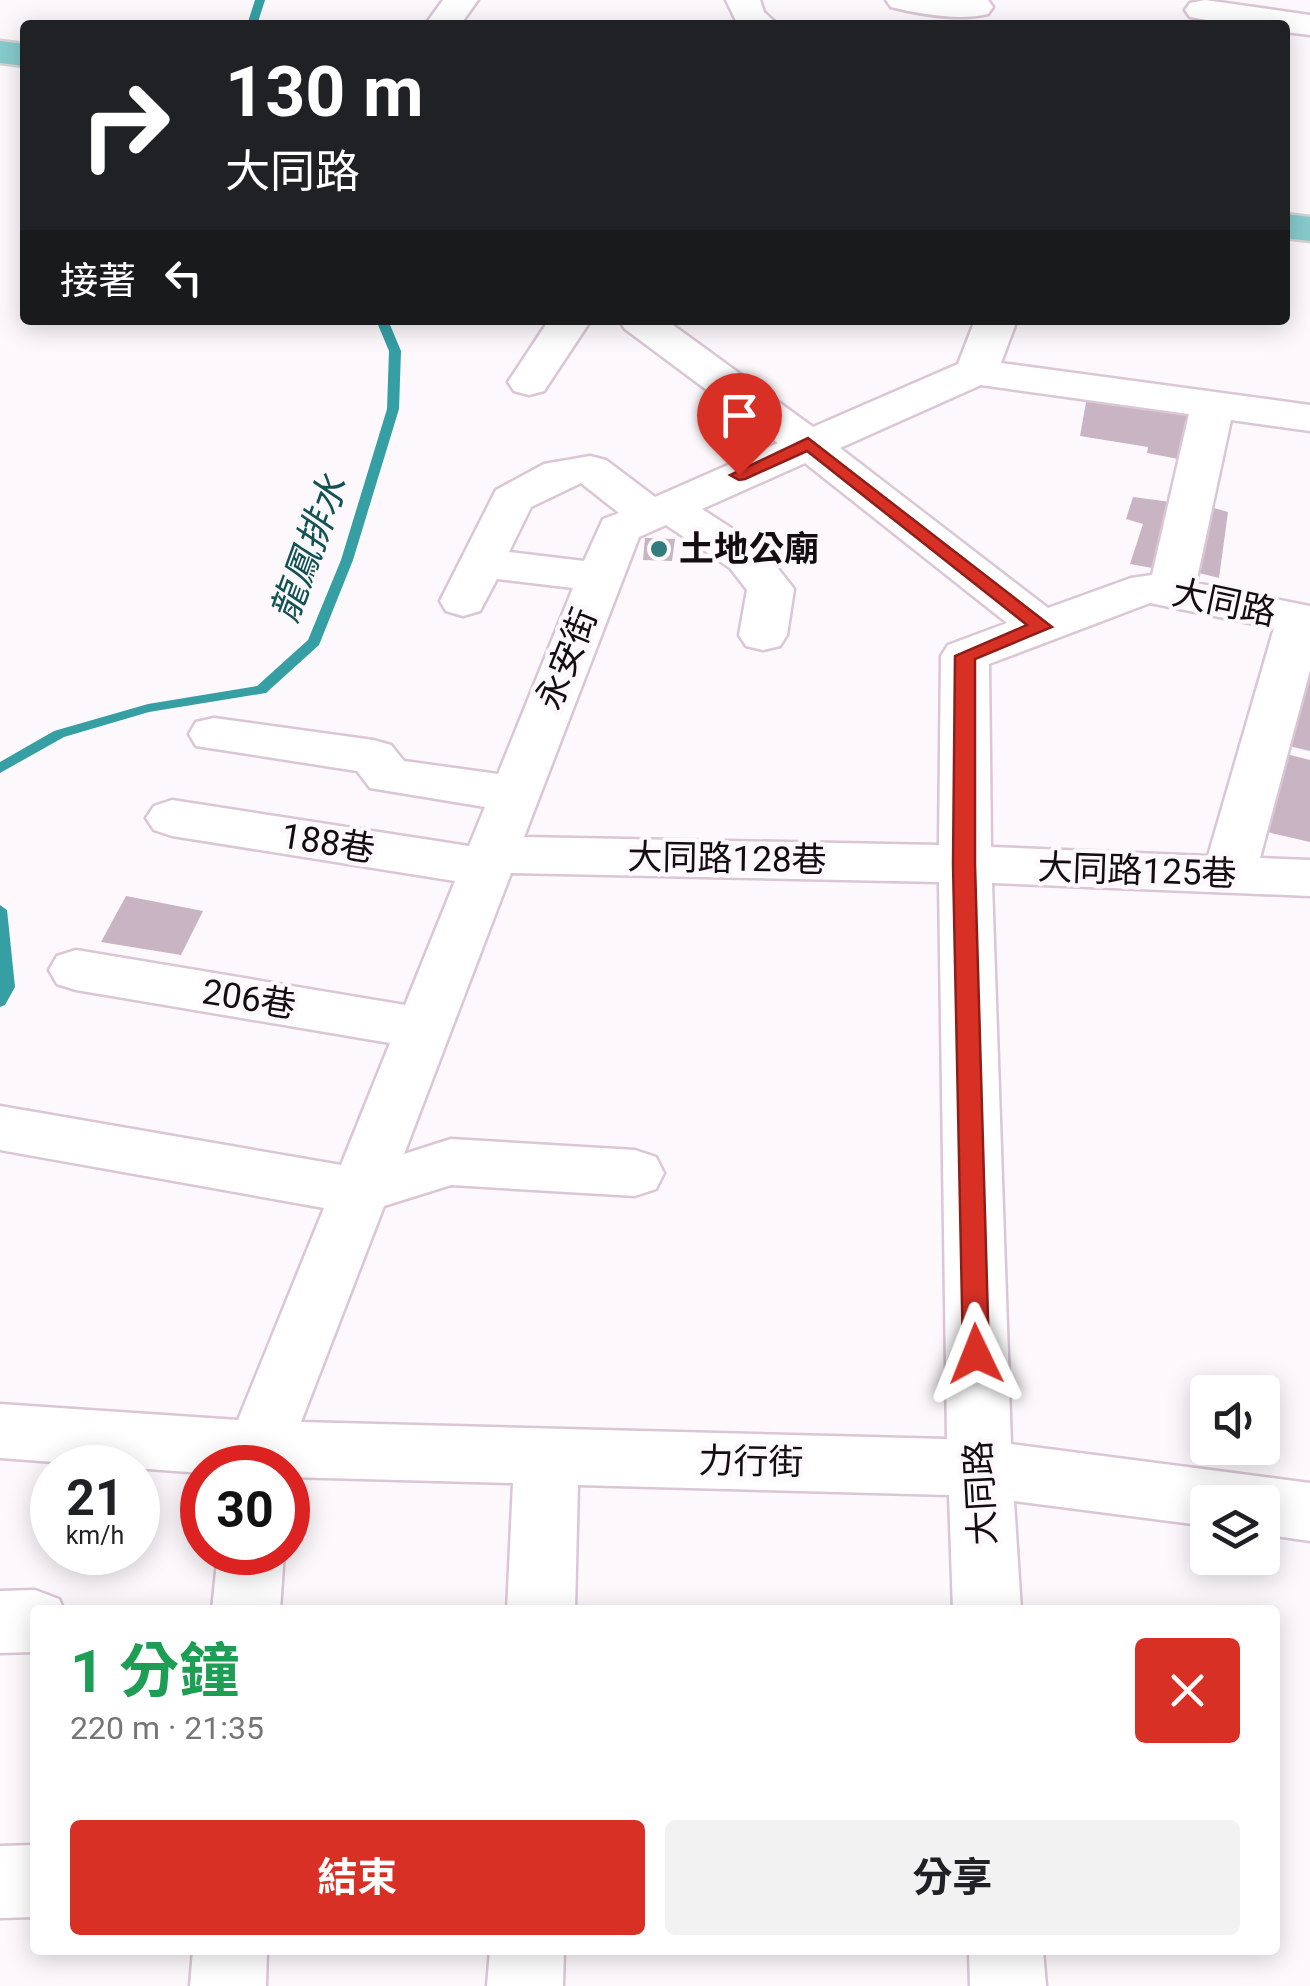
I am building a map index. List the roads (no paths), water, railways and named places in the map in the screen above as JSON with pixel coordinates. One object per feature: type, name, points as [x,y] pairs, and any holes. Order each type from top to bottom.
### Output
[{"type":"street","points":[[446,20],[461,0]]},
{"type":"street","points":[[902,0],[976,7]]},
{"type":"street","points":[[1202,10],[1274,20]]},
{"type":"street","points":[[529,382],[567,325]]},
{"type":"street","points":[[647,325],[808,444],[1042,627]]},
{"type":"street","points":[[994,325],[976,372],[1310,418]]},
{"type":"street","name":"永安街","points":[[263,1445],[358,1191],[619,530],[976,372]]},
{"type":"street","points":[[1172,592],[1213,405]]},
{"type":"street","points":[[600,576],[472,582],[512,499],[560,472],[590,469],[746,558],[771,588],[763,635]]},
{"type":"street","name":"大同路","points":[[987,1605],[979,1468],[964,864],[965,656],[1148,588],[1305,620]]},
{"type":"street","points":[[1229,875],[1305,620]]},
{"type":"street","points":[[214,734],[372,757],[388,776],[514,794]]},
{"type":"street","name":"188巷","points":[[172,818],[487,861]]},
{"type":"street","name":"大同路128巷","points":[[487,861],[964,864]]},
{"type":"street","name":"大同路125巷","points":[[964,864],[1310,878]]},
{"type":"street","name":"206巷","points":[[76,970],[422,1028]]},
{"type":"street","points":[[0,1128],[358,1191],[451,1162],[636,1173]]},
{"type":"street","name":"力行街","points":[[0,1432],[180,1450]]},
{"type":"street","points":[[541,1605],[548,1456]]},
{"type":"street","name":"力行街","points":[[310,1458],[548,1456],[979,1468],[1190,1495]]},
{"type":"street","points":[[1280,1508],[1310,1512]]},
{"type":"street","points":[[246,1605],[249,1575]]},
{"type":"street","points":[[0,1622],[30,1621]]},
{"type":"street","points":[[0,1882],[30,1881]]},
{"type":"street","points":[[228,1986],[230,1955]]},
{"type":"street","points":[[525,1986],[527,1955]]},
{"type":"street","points":[[1006,1955],[1008,1986]]},
{"type":"waterway","name":"龍鳳排水","points":[[254,20],[260,0]]},
{"type":"waterway","name":"龍鳳排水","points":[[0,768],[59,734],[148,708],[261,690],[314,642],[347,560],[393,409],[395,351],[384,325]]},
{"type":"waterway","name":"龍鳳排水","points":[[0,910],[8,987],[0,1001]]},
{"type":"place","name":"土地公廟","points":[[659,549]]}]
